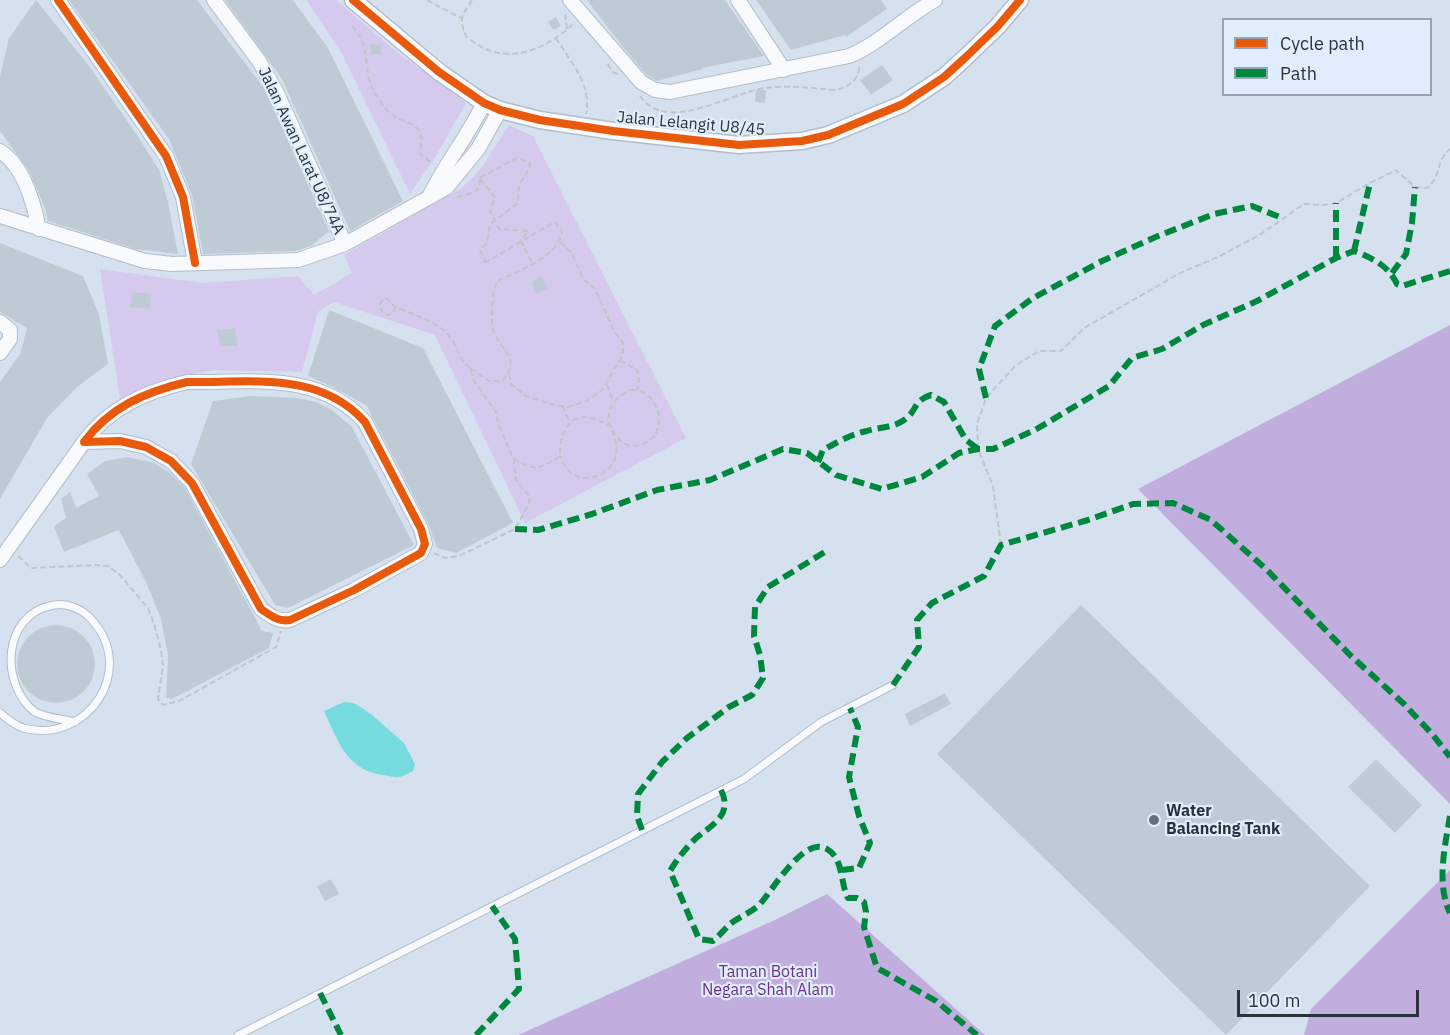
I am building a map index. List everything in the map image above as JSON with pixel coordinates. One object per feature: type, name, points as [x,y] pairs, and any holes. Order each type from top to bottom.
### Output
[{"type":"street","points":[[58,0],[166,156],[183,197],[195,263]]},
{"type":"street","name":"Jalan Awan Larat U8/74A","points":[[213,0],[258,61],[277,93],[345,244]]},
{"type":"street","name":"Jalan Lelangit U8/45","points":[[353,0],[409,49],[484,103],[500,110],[583,127],[739,145],[792,142],[828,135],[903,104],[944,77],[983,42],[1020,0]]},
{"type":"street","points":[[570,0],[635,77],[655,90],[678,91],[857,53],[910,6],[935,0]]},
{"type":"street","points":[[738,0],[784,70]]},
{"type":"street","points":[[442,183],[484,103]]},
{"type":"street","points":[[0,216],[138,260],[158,263],[298,260],[345,244],[429,197],[442,183],[469,162],[485,139],[500,110]]},
{"type":"street","points":[[0,151],[10,159],[30,193],[39,229]]},
{"type":"street","points":[[0,322],[10,330],[10,339],[0,353]]},
{"type":"street","points":[[0,560],[93,429],[111,413],[135,399],[187,382],[290,383],[314,388],[340,400],[365,422],[421,529],[425,544],[417,556],[354,590],[290,620],[278,620],[261,609],[192,483],[171,461],[146,447],[120,441],[84,442]]},
{"type":"lane","points":[[0,713],[22,727],[56,730],[75,722],[87,714],[101,696],[109,672],[110,660],[100,628],[86,614],[73,607],[56,604],[41,608],[24,618],[12,634],[5,659],[12,687],[30,707],[36,712],[75,722]]},
{"type":"lane","points":[[238,1035],[744,779],[821,722],[893,685]]},
{"type":"path","points":[[427,0],[461,18]]},
{"type":"path","points":[[472,0],[464,9],[461,18],[466,36],[473,43],[503,55],[524,52],[556,39],[583,15]]},
{"type":"path","points":[[352,26],[364,44],[369,80],[375,93],[391,114],[400,121],[416,127],[421,134],[420,154],[436,168],[442,183],[456,198],[480,188],[479,178]]},
{"type":"path","points":[[556,39],[585,86],[587,106],[583,127]]},
{"type":"path","points":[[1001,545],[993,486],[978,449],[977,424],[986,398],[1016,365],[1039,351],[1061,351],[1084,328],[1182,272],[1218,257],[1261,234],[1304,204],[1336,203],[1396,170],[1415,186],[1427,188],[1435,182],[1440,161],[1450,149]]},
{"type":"path","points":[[479,178],[517,158],[530,163],[529,169],[519,184],[518,203],[490,224],[487,242],[480,251],[485,259],[483,264],[555,222],[562,231],[559,241],[533,265],[497,280],[493,289],[493,326],[511,361],[509,374],[511,384],[526,396],[568,407],[587,401],[602,390],[620,360],[623,342],[610,323],[595,289],[583,279],[572,253],[559,241]]},
{"type":"path","points":[[479,178],[495,196],[490,211],[499,230],[528,231],[521,241]]},
{"type":"path","points":[[521,241],[533,265]]},
{"type":"path","points":[[395,307],[393,314],[387,315],[379,305],[384,299],[388,299],[395,307],[428,320],[444,330],[453,341],[462,360],[489,381],[502,381],[509,374]]},
{"type":"path","points":[[620,360],[637,370],[638,390]]},
{"type":"path","points":[[425,544],[433,552],[446,558],[459,556],[515,529],[529,504],[530,497],[516,480],[514,460],[498,423],[496,412],[474,381],[470,368]]},
{"type":"path","points":[[607,384],[615,401]]},
{"type":"path","points":[[638,390],[625,393],[615,401],[609,415],[610,425],[616,445],[616,457],[611,466],[589,478],[574,475],[565,466],[560,456],[561,436],[570,422],[577,418],[589,417],[610,425],[620,441],[632,446],[645,443],[655,436],[658,431],[659,416],[649,398],[638,390]]},
{"type":"path","points":[[562,406],[570,422]]},
{"type":"path","points":[[512,456],[521,463],[537,468],[560,456]]},
{"type":"path","points":[[11,547],[31,568],[95,565],[108,566],[119,574],[148,608],[154,624],[163,666],[158,699],[163,705],[180,701],[276,647],[281,630],[278,620]]},
{"type":"shaded area","points":[[306,0],[336,0],[397,52],[466,103],[436,156],[410,194],[342,54]]},
{"type":"shaded area","points":[[509,125],[533,136],[686,438],[525,523],[435,335],[334,302],[318,312],[302,372],[214,370],[176,377],[120,399],[100,269],[203,283],[298,276],[314,295],[352,273],[344,255],[460,189],[474,177]]},
{"type":"green space","points":[[1450,325],[1450,804],[1138,489]]},
{"type":"green space","points":[[1450,870],[1450,1035],[1304,1035],[1311,1009]]},
{"type":"green space","name":"Taman Botani Negara Shah Alam","points":[[827,894],[985,1035],[518,1035],[775,920]]},
{"type":"water","points":[[344,702],[354,703],[371,714],[404,743],[415,764],[413,771],[398,777],[382,775],[360,767],[352,760],[339,743],[324,711]]},
{"type":"building","points":[[36,0],[89,66],[159,170],[178,254],[135,249],[48,221],[45,208],[29,171],[0,131],[0,76],[9,38]]},
{"type":"building","points":[[69,0],[197,0],[264,88],[329,231],[311,246],[296,251],[203,254],[192,195],[169,139]]},
{"type":"building","points":[[225,0],[293,0],[328,48],[403,201],[350,231],[282,79]]},
{"type":"building","points":[[587,0],[725,0],[764,56],[702,68],[657,81],[647,75],[626,51]]},
{"type":"building","points":[[756,0],[881,0],[887,9],[846,37],[845,35],[791,50]]},
{"type":"building","points":[[556,17],[561,26],[553,30],[548,22]]},
{"type":"building","points":[[371,44],[381,45],[381,55],[371,55]]},
{"type":"building","points":[[882,65],[893,80],[871,95],[860,80]]},
{"type":"building","points":[[756,90],[766,90],[765,103],[755,102]]},
{"type":"building","points":[[0,243],[83,276],[99,314],[108,364],[77,387],[47,418],[0,499],[0,382],[20,354],[27,328],[0,312]]},
{"type":"building","points":[[541,276],[548,288],[537,294],[531,282]]},
{"type":"building","points":[[132,292],[151,294],[149,309],[130,307]]},
{"type":"building","points":[[329,310],[423,348],[513,523],[456,553],[437,548],[429,525],[366,405],[308,376]]},
{"type":"building","points":[[235,328],[238,346],[220,346],[217,330]]},
{"type":"building","points":[[251,396],[298,398],[316,402],[332,410],[352,427],[414,545],[288,608],[275,605],[191,464],[213,401]]},
{"type":"building","points":[[127,457],[154,463],[170,473],[185,488],[262,631],[273,633],[269,648],[172,699],[166,698],[168,655],[161,619],[145,580],[119,530],[64,552],[54,526],[66,518],[61,499],[70,492],[76,508],[99,496],[87,474],[105,461]]},
{"type":"building","name":"Water Balancing Tank","points":[[1081,605],[1370,886],[1226,1035],[937,754]]},
{"type":"building","points":[[56,625],[71,628],[84,636],[92,649],[95,664],[92,679],[84,692],[71,700],[56,703],[41,700],[28,692],[20,679],[17,664],[20,649],[28,636],[41,628]]},
{"type":"building","points":[[945,693],[951,704],[910,726],[905,714]]},
{"type":"building","points":[[1376,759],[1422,805],[1395,833],[1348,787]]},
{"type":"building","points":[[331,879],[339,894],[325,901],[317,886]]},
{"type":"marked path","points":[[1354,251],[1370,183]]},
{"type":"marked path","points":[[1392,273],[1406,254],[1412,223],[1415,187]]},
{"type":"marked path","points":[[1336,203],[1336,258]]},
{"type":"marked path","points":[[986,398],[979,369],[995,326],[1033,298],[1102,261],[1214,214],[1252,206],[1282,218]]},
{"type":"marked path","points":[[515,529],[538,530],[592,514],[657,490],[710,480],[783,449],[807,453],[836,475],[882,489],[922,477],[959,453],[993,449],[1035,430],[1109,386],[1132,358],[1162,349],[1203,325],[1257,301],[1336,258],[1354,251],[1379,263],[1397,284],[1402,286],[1450,271]]},
{"type":"marked path","points":[[818,462],[823,450],[844,439],[861,432],[900,423],[908,417],[921,400],[931,395],[944,402],[966,440],[978,449]]},
{"type":"marked path","points":[[893,685],[919,647],[917,620],[932,603],[984,576],[1001,545],[1088,520],[1133,504],[1173,503],[1211,520],[1267,570],[1350,655],[1404,704],[1450,757]]},
{"type":"marked path","points":[[642,830],[637,816],[638,794],[662,762],[687,738],[729,707],[752,695],[763,678],[760,655],[754,636],[755,607],[768,587],[828,550]]},
{"type":"marked path","points":[[842,870],[859,868],[870,843],[859,816],[849,777],[858,727],[850,708]]},
{"type":"marked path","points":[[721,790],[724,800],[722,815],[691,843],[670,871],[699,939],[713,941],[733,922],[760,904],[799,857],[818,847],[827,849],[839,865],[848,898],[857,898],[864,902],[866,912],[864,927],[877,968],[936,1001],[977,1035]]},
{"type":"marked path","points":[[1450,816],[1444,852],[1443,877],[1443,890],[1450,913]]},
{"type":"marked path","points":[[476,1035],[519,989],[515,939],[492,906]]},
{"type":"marked path","points":[[320,993],[341,1035]]},
{"type":"cycle path","points":[[58,0],[166,156],[183,197],[195,263]]},
{"type":"cycle path","points":[[353,0],[439,72],[484,103],[500,110],[540,120],[613,131],[739,145],[802,141],[828,135],[903,104],[944,77],[998,26],[1020,0]]},
{"type":"cycle path","points":[[187,382],[282,383],[326,394],[347,405],[365,422],[421,529],[425,544],[421,553],[354,590],[290,620],[278,619],[261,609],[192,483],[171,461],[146,447],[120,441],[84,442],[105,419],[117,410],[143,396],[187,382]]},
{"type":"place","name":"Water Balancing Tank","points":[[1154,820]]}]
